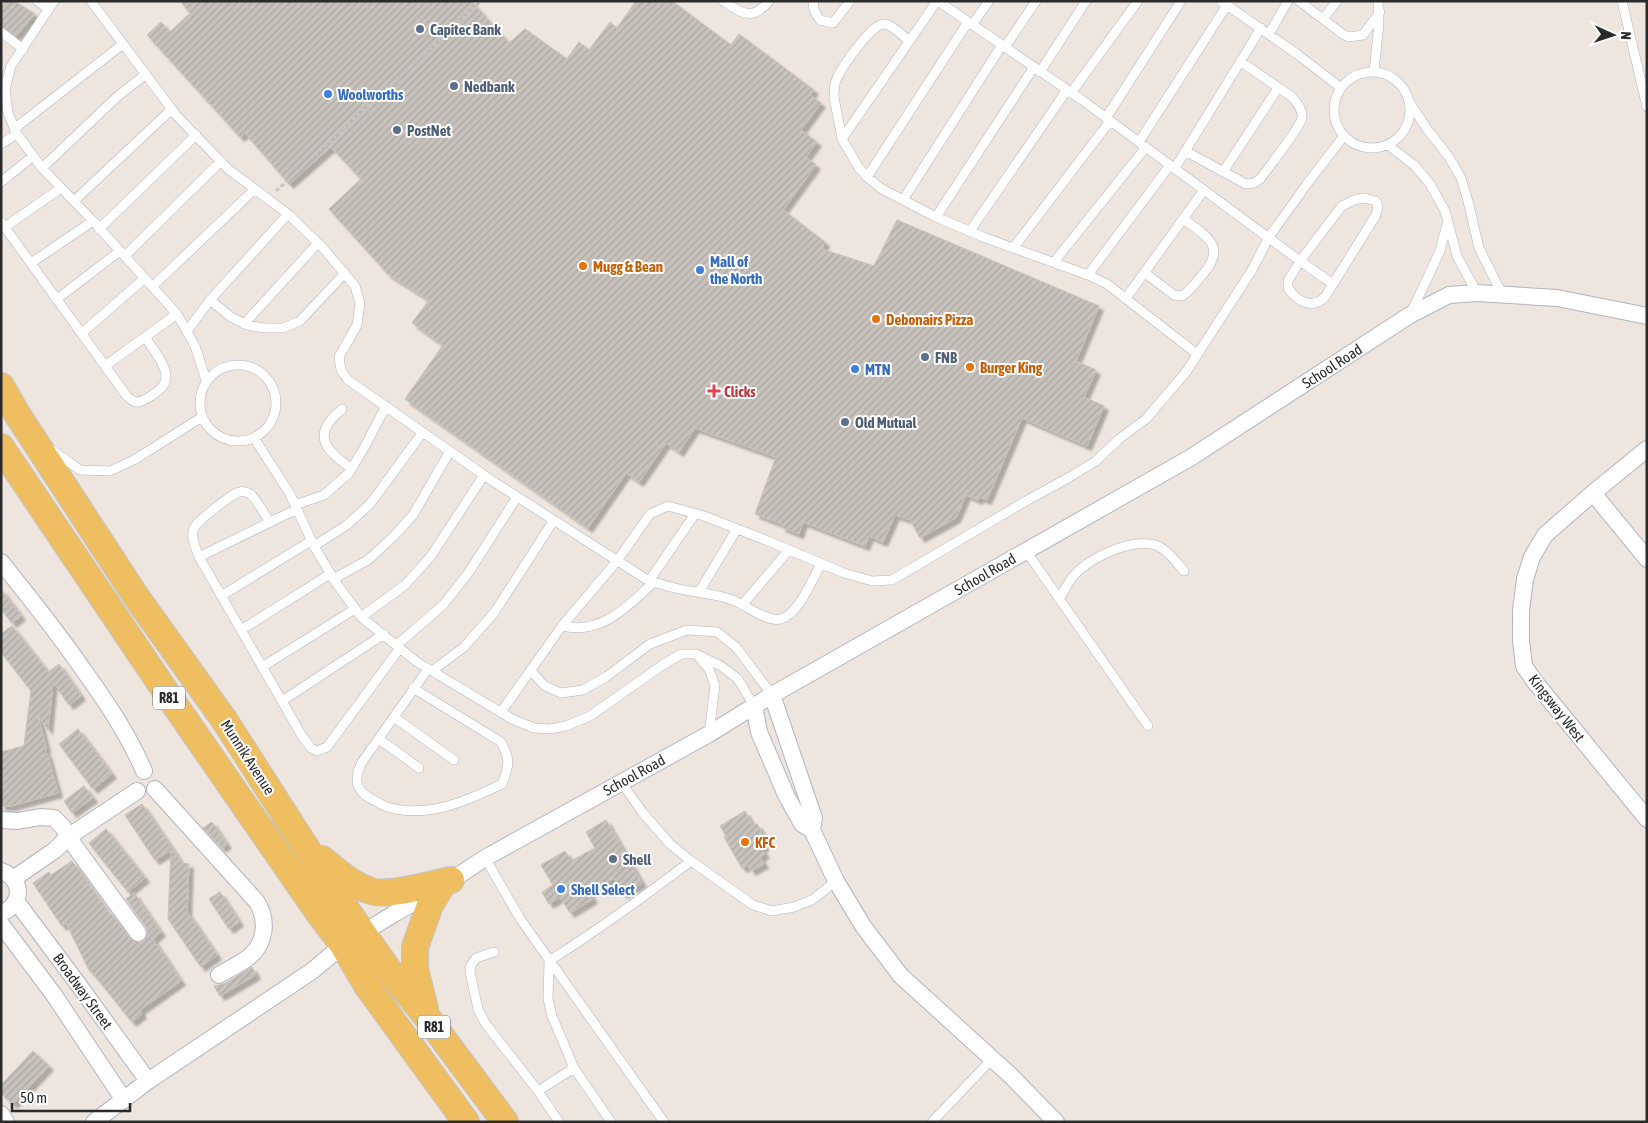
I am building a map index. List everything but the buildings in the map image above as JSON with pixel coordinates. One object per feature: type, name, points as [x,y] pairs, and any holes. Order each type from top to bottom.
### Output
[{"type":"main road","name":"Munnik Avenue","points":[[1,386],[137,598],[225,721],[306,846],[337,896],[354,939],[368,987],[466,1122]]},
{"type":"main road","name":"Munnik Avenue","points":[[1,447],[173,704],[318,912],[354,939],[390,972],[505,1122]]},
{"type":"main road","points":[[306,846],[349,881],[372,892],[389,892],[446,884]]},
{"type":"main road","points":[[426,1017],[415,969],[414,947],[430,905],[446,884]]},
{"type":"street","name":"School Road","points":[[94,1122],[148,1081],[312,971],[354,939],[446,884],[485,858],[709,734],[772,695],[1190,458],[1410,315],[1449,295],[1477,293],[1557,298],[1647,316]]},
{"type":"street","name":"Kingsway West","points":[[1647,449],[1593,493],[1545,536],[1532,557],[1525,579],[1521,610],[1521,640],[1524,666],[1647,819]]},
{"type":"street","points":[[1593,493],[1647,559]]},
{"type":"street","points":[[1,562],[51,623],[112,711],[132,744],[144,770]]},
{"type":"street","points":[[772,695],[814,818],[812,830]]},
{"type":"street","points":[[754,706],[760,732],[786,795],[802,824],[812,830],[836,881],[863,926],[901,976],[992,1059],[1056,1122]]},
{"type":"street","points":[[144,770],[154,774],[157,784],[155,789],[146,794],[141,793],[134,786],[135,776],[144,770]]},
{"type":"street","points":[[155,789],[248,892],[258,904],[263,918],[264,936],[258,947],[250,957],[219,975]]},
{"type":"street","points":[[1,913],[16,901],[18,891],[7,875],[55,850],[68,837],[137,790]]},
{"type":"street","points":[[1,820],[18,821],[40,817],[54,818],[63,827],[68,837],[138,934]]},
{"type":"street","name":"Broadway Street","points":[[16,901],[148,1081]]},
{"type":"street","name":"Broadway Street","points":[[1,924],[64,1010],[124,1100]]},
{"type":"street","points":[[64,1010],[86,994]]},
{"type":"street","points":[[1,1114],[6,1122]]},
{"type":"lane","points":[[37,1],[52,5],[11,66],[3,87],[8,113],[16,132],[42,168],[100,228],[178,314],[195,346],[206,380]]},
{"type":"lane","points":[[91,1],[172,109],[196,135],[228,169],[288,214],[318,243],[355,286],[360,303],[356,325],[339,356],[341,370],[348,380],[484,475],[652,581],[675,588],[733,600],[771,619],[781,620],[791,614],[821,564]]},
{"type":"lane","points":[[722,1],[747,14],[756,14],[769,1]]},
{"type":"lane","points":[[814,1],[814,13],[820,20],[833,23],[850,1]]},
{"type":"lane","points":[[866,177],[970,23],[989,1]]},
{"type":"lane","points":[[903,200],[1003,46],[1036,1]]},
{"type":"lane","points":[[936,217],[1086,1]]},
{"type":"lane","points":[[970,231],[1069,91],[1138,1]]},
{"type":"lane","points":[[1014,247],[1108,119],[1181,1]]},
{"type":"lane","points":[[1054,262],[1143,145],[1227,5],[1238,1]]},
{"type":"lane","points":[[1269,34],[1288,1]]},
{"type":"lane","points":[[1299,1],[1349,37],[1363,35],[1380,12]]},
{"type":"lane","points":[[1323,20],[1337,1]]},
{"type":"lane","points":[[1374,71],[1380,12],[1378,1]]},
{"type":"lane","points":[[1622,1],[1647,107]]},
{"type":"lane","points":[[842,140],[910,41],[940,2],[1069,91],[1333,284]]},
{"type":"lane","points":[[1227,5],[1341,88]]},
{"type":"lane","points":[[910,41],[892,27],[883,24],[876,26],[866,35],[836,78],[834,90],[835,109],[842,140],[866,177],[882,189],[936,217],[1107,284],[1197,354]]},
{"type":"lane","points":[[1088,275],[1185,151],[1261,28]]},
{"type":"lane","points":[[1,32],[23,49]]},
{"type":"lane","points":[[1,144],[123,44]]},
{"type":"lane","points":[[1185,151],[1246,184],[1254,183],[1260,179],[1302,119],[1302,112],[1292,97],[1240,61]]},
{"type":"lane","points":[[1410,103],[1410,116],[1406,128],[1399,138],[1388,145],[1376,149],[1364,148],[1343,137],[1336,124],[1333,112],[1335,99],[1341,88],[1350,78],[1361,73],[1374,71],[1386,74],[1397,81],[1406,91],[1410,103],[1449,157],[1461,178],[1480,248],[1502,294]]},
{"type":"lane","points":[[42,168],[118,96],[146,74]]},
{"type":"lane","points":[[1224,172],[1278,88]]},
{"type":"lane","points":[[74,201],[172,109]]},
{"type":"lane","points":[[100,228],[196,135]]},
{"type":"lane","points":[[501,712],[562,626],[617,560],[650,514],[668,506],[737,529],[844,573],[872,581],[892,580],[1026,500],[1096,461],[1146,419],[1186,372],[1252,270],[1269,238],[1343,137]]},
{"type":"lane","points":[[1388,145],[1415,166],[1430,184],[1445,211],[1457,256],[1477,293]]},
{"type":"lane","points":[[1,182],[33,156]]},
{"type":"lane","points":[[57,299],[123,254],[221,161]]},
{"type":"lane","points":[[61,188],[3,224],[105,366],[131,400],[137,402],[150,397],[165,384],[166,372],[146,337]]},
{"type":"lane","points":[[153,286],[255,189]]},
{"type":"lane","points":[[1126,298],[1204,190]]},
{"type":"lane","points":[[1364,198],[1376,201],[1378,207],[1376,215],[1324,298],[1313,303],[1304,303],[1294,296],[1288,288],[1288,281],[1300,261],[1342,206],[1354,200],[1364,198]]},
{"type":"lane","points":[[186,331],[210,300],[288,214]]},
{"type":"lane","points":[[1144,273],[1174,295],[1182,296],[1189,291],[1210,265],[1215,254],[1212,243],[1204,234],[1183,219]]},
{"type":"lane","points":[[31,263],[93,221]]},
{"type":"lane","points":[[1410,315],[1440,251],[1447,224]]},
{"type":"lane","points":[[244,324],[318,243]]},
{"type":"lane","points":[[210,300],[231,317],[244,324],[264,328],[283,328],[300,321],[345,273]]},
{"type":"lane","points":[[82,334],[145,278]]},
{"type":"lane","points":[[105,366],[178,314]]},
{"type":"lane","points":[[240,364],[252,367],[263,374],[271,384],[276,396],[276,408],[272,420],[264,431],[254,438],[242,441],[229,441],[218,436],[208,428],[202,417],[199,404],[206,380],[215,371],[227,365],[240,364]]},
{"type":"lane","points":[[200,557],[270,523],[296,507],[324,495],[351,469],[386,406]]},
{"type":"lane","points":[[342,409],[328,424],[324,433],[324,443],[332,453],[351,469]]},
{"type":"lane","points":[[24,424],[52,450],[80,470],[110,471],[134,460],[202,417]]},
{"type":"lane","points":[[222,596],[347,525],[370,504],[423,432]]},
{"type":"lane","points":[[254,438],[290,494],[313,544],[331,576],[361,617],[417,662],[512,719],[534,728],[550,729],[566,726],[590,716],[681,654],[696,654],[721,666],[738,679],[754,706]]},
{"type":"lane","points":[[241,630],[331,576],[368,560],[394,537],[413,514],[450,451]]},
{"type":"lane","points":[[361,617],[404,585],[431,556],[484,475]]},
{"type":"lane","points":[[270,523],[251,494],[238,492],[208,513],[195,526],[193,532],[194,542],[200,557],[302,736],[311,748],[318,751],[327,747],[399,647],[443,605],[469,572],[518,497]]},
{"type":"lane","points":[[562,626],[576,629],[592,627],[612,618],[652,581],[695,514]]},
{"type":"lane","points":[[413,688],[501,742],[508,755],[508,770],[502,784],[450,806],[422,811],[402,810],[386,806],[365,795],[356,780],[356,774],[362,762],[413,688],[430,670],[464,647],[494,613],[554,520]]},
{"type":"lane","points":[[699,592],[737,529]]},
{"type":"lane","points":[[1059,599],[1072,578],[1083,567],[1107,552],[1139,543],[1156,545],[1166,552],[1184,571]]},
{"type":"lane","points":[[742,605],[788,550]]},
{"type":"lane","points":[[1026,551],[1148,726]]},
{"type":"lane","points":[[262,667],[355,609]]},
{"type":"lane","points":[[530,671],[545,686],[561,693],[583,690],[606,677],[650,644],[687,630],[717,632],[736,648],[772,695]]},
{"type":"lane","points":[[282,701],[384,634]]},
{"type":"lane","points":[[696,654],[709,669],[715,685],[709,734]]},
{"type":"lane","points":[[394,717],[454,760]]},
{"type":"lane","points":[[379,739],[419,768]]},
{"type":"lane","points":[[621,782],[670,844],[753,905],[772,911],[794,907],[812,900],[836,881]]},
{"type":"lane","points":[[485,858],[521,920],[664,1122]]},
{"type":"lane","points":[[549,960],[593,933],[691,861]]},
{"type":"lane","points":[[494,952],[476,958],[471,965],[470,972],[478,1009],[485,1023],[538,1091],[559,1122]]},
{"type":"lane","points":[[549,960],[548,999],[552,1016],[574,1068],[611,1122]]},
{"type":"lane","points":[[932,1122],[992,1059]]},
{"type":"lane","points":[[538,1091],[574,1068]]},
{"type":"path","points":[[268,199],[481,1]]},
{"type":"place","name":"Capitec Bank","points":[[420,29]]},
{"type":"place","name":"Nedbank","points":[[454,86]]},
{"type":"place","name":"Woolworths","points":[[328,94]]},
{"type":"place","name":"PostNet","points":[[397,130]]},
{"type":"place","name":"Mugg & Bean","points":[[583,266]]},
{"type":"place","name":"Mall of the North","points":[[700,270]]},
{"type":"place","name":"Debonairs Pizza","points":[[876,319]]},
{"type":"place","name":"FNB","points":[[925,357]]},
{"type":"place","name":"Burger King","points":[[970,367]]},
{"type":"place","name":"MTN","points":[[855,369]]},
{"type":"place","name":"Clicks","points":[[714,391]]},
{"type":"place","name":"Old Mutual","points":[[845,422]]},
{"type":"place","name":"KFC","points":[[745,842]]},
{"type":"place","name":"Shell","points":[[613,859]]},
{"type":"place","name":"Shell Select","points":[[561,889]]}]
